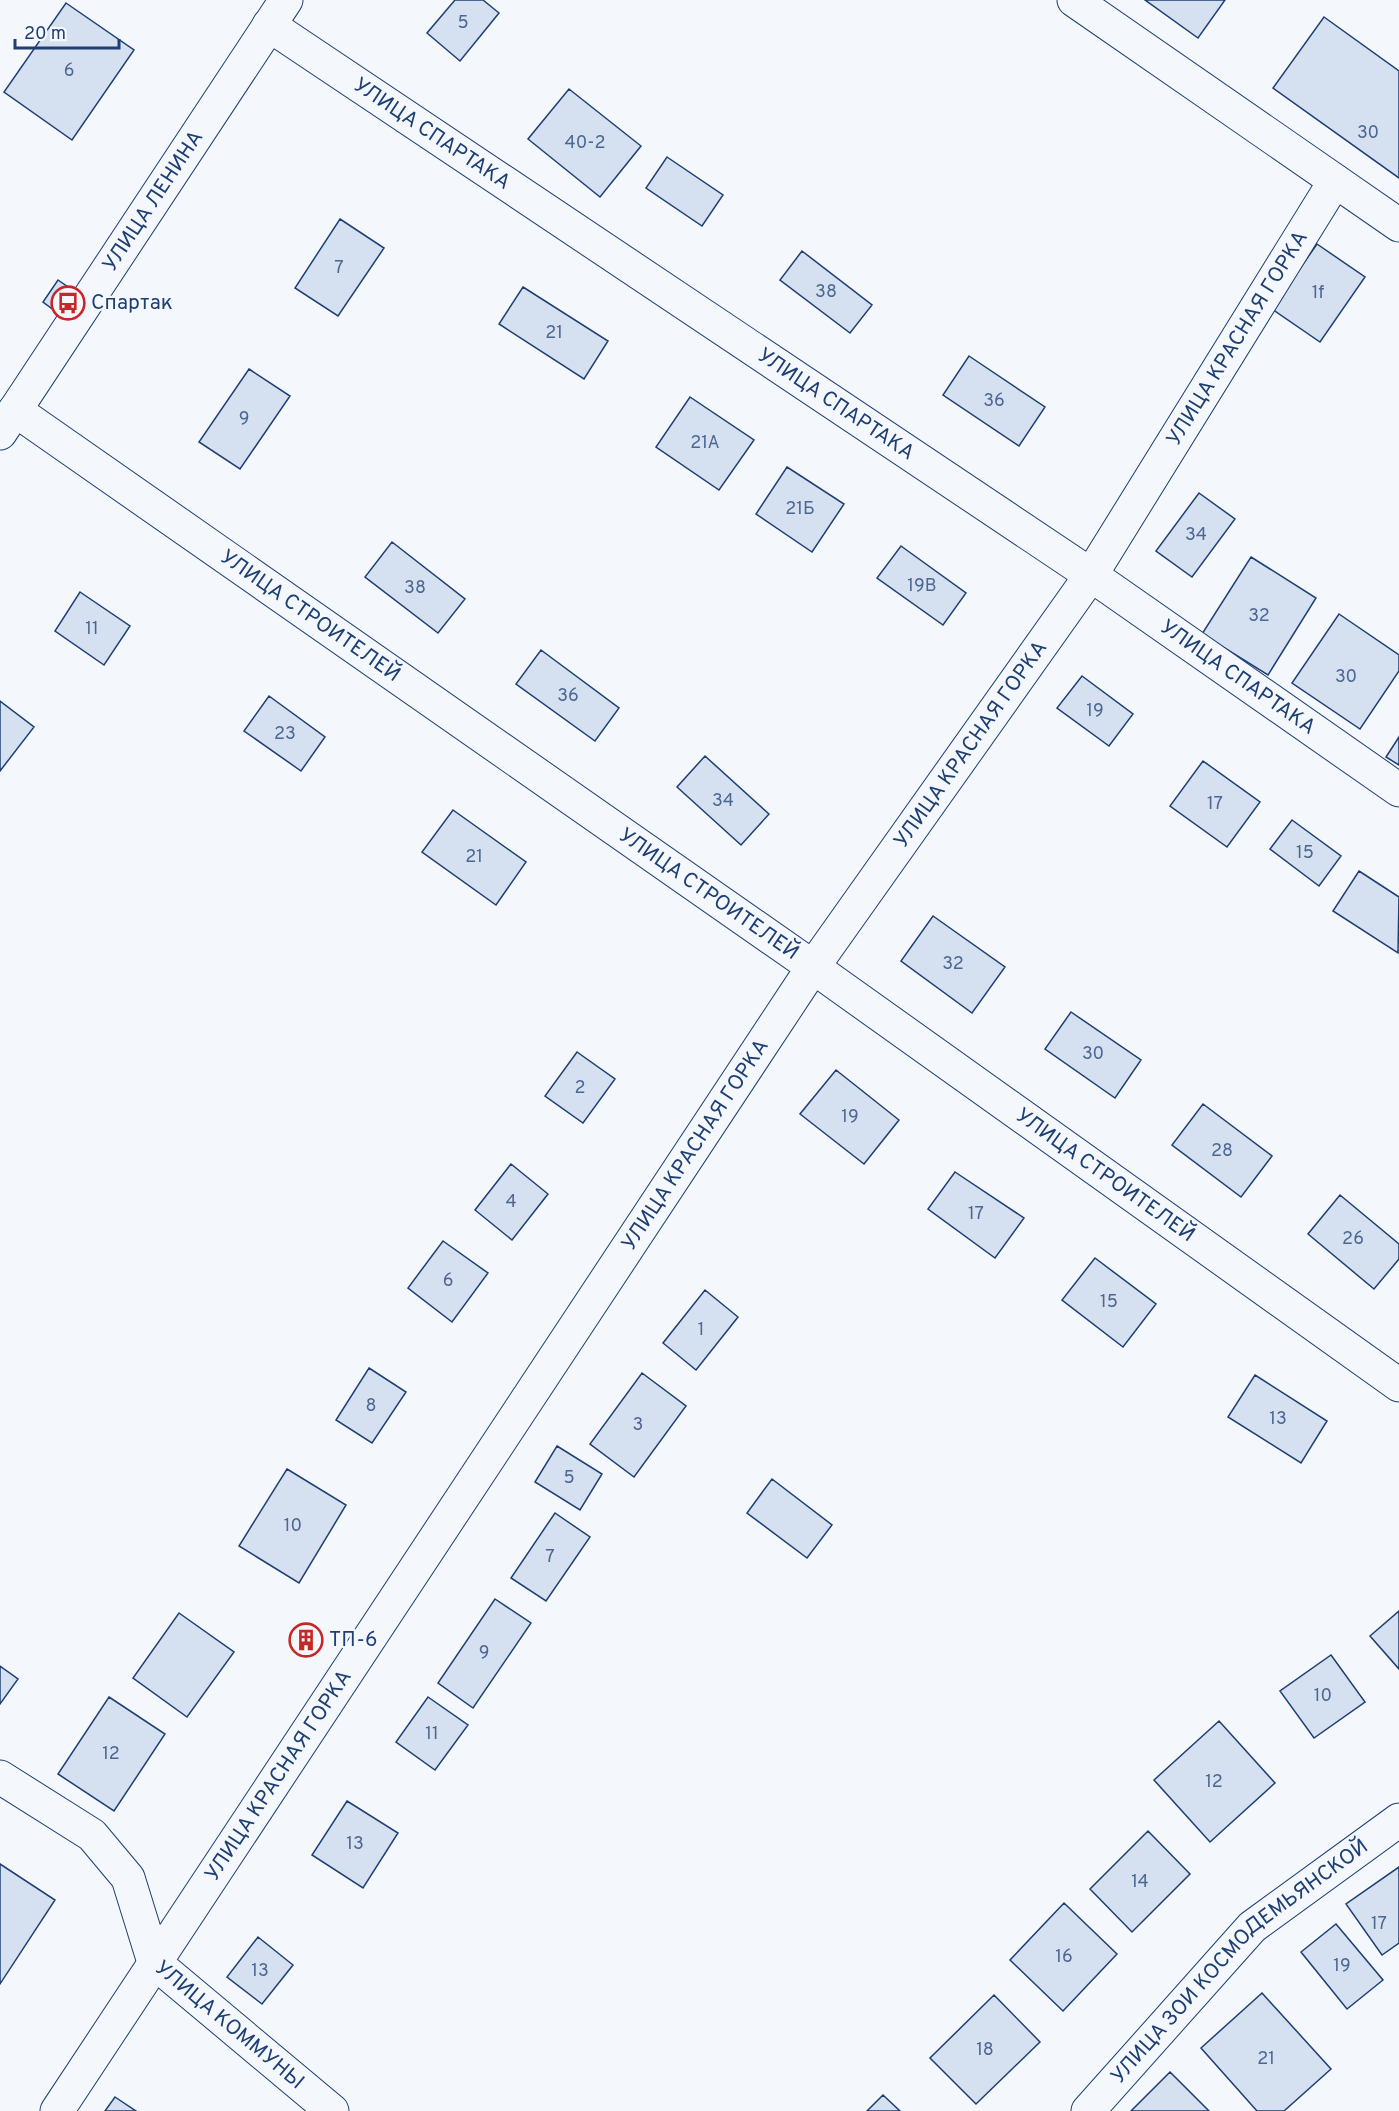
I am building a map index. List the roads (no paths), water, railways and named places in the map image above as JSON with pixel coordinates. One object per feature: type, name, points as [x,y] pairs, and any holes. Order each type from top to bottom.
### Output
[{"type":"street","points":[[1074,0],[1399,225]]},
{"type":"street","name":"УЛИЦА ЛЕНИНА","points":[[7,421],[277,13]]},
{"type":"street","name":"УЛИЦА СПАРТАКА","points":[[277,13],[1399,790]]},
{"type":"street","name":"УЛИЦА КРАСНАЯ ГОРКА","points":[[57,2111],[813,967],[1091,575],[1335,181]]},
{"type":"street","name":"УЛИЦА СТРОИТЕЛЕЙ","points":[[7,421],[813,967],[1399,1385]]},
{"type":"street","name":"УЛИЦА КОММУНЫ","points":[[0,1777],[92,1835],[128,1878],[154,1962],[332,2111]]},
{"type":"street","name":"УЛИЦА ЗОИ КОСМОДЕМЬЯНСКОЙ","points":[[1088,2111],[1252,1927],[1399,1820]]},
{"type":"place","name":"Спартак","points":[[68,303]]},
{"type":"place","name":"ТП-6","points":[[306,1640]]}]
